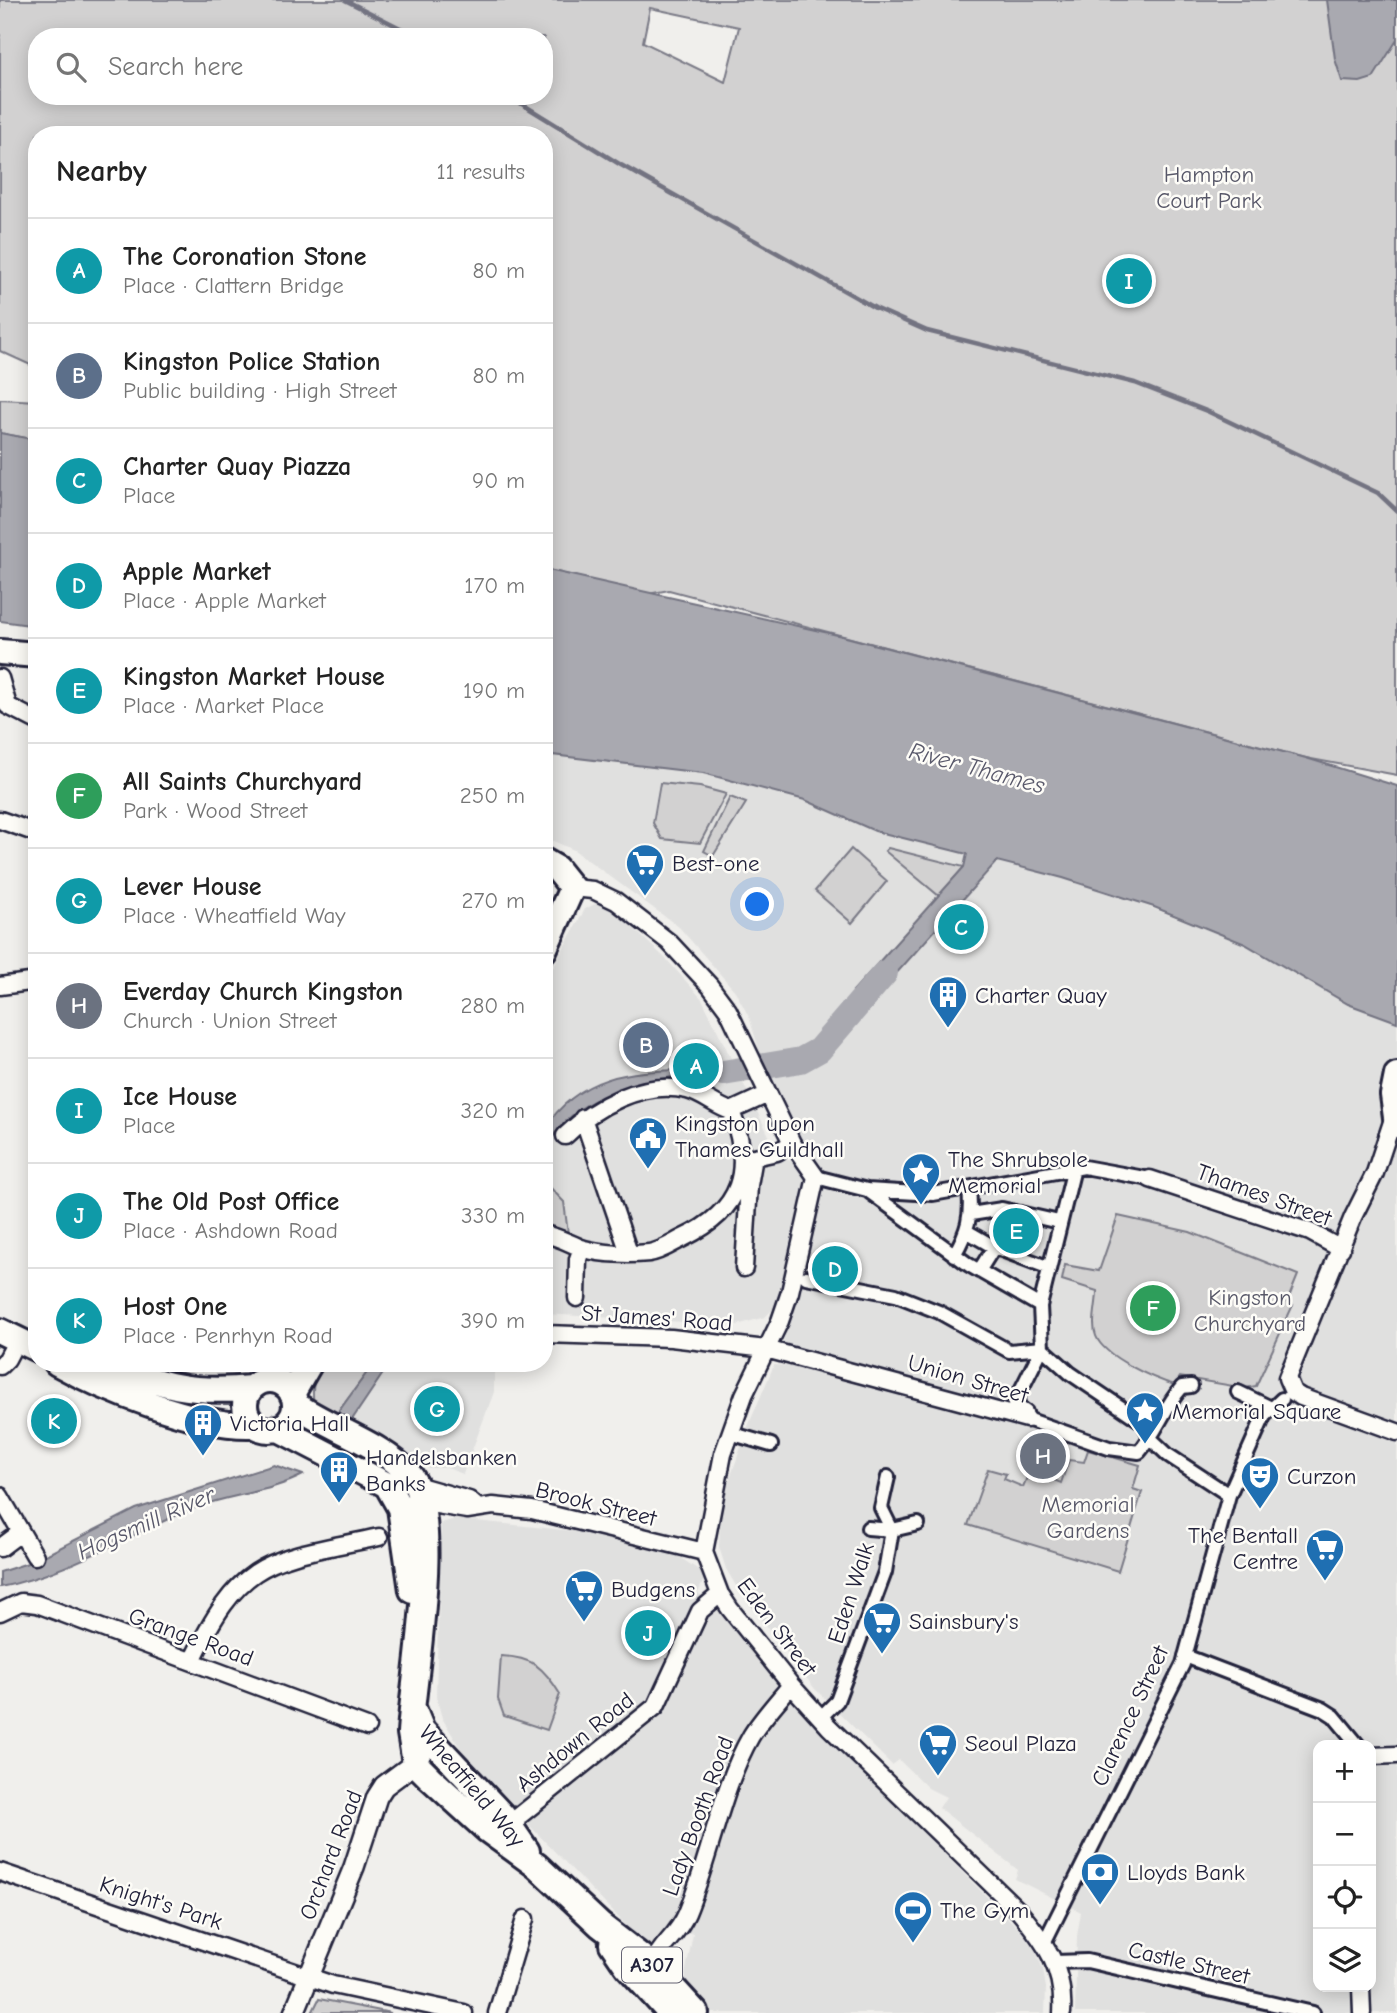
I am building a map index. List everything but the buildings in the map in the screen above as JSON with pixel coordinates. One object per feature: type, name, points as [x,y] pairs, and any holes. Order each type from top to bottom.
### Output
[{"type":"main road","points":[[4,652],[28,655]]},
{"type":"main road","points":[[553,866],[572,888],[553,930]]},
{"type":"main road","points":[[75,1372],[110,1389],[180,1412],[227,1425],[264,1426],[292,1416],[293,1399],[306,1372]]},
{"type":"main road","points":[[133,1372],[184,1389],[211,1392],[266,1377],[284,1384],[293,1399],[319,1421],[396,1462],[411,1495]]},
{"type":"main road","points":[[266,1377],[246,1404],[264,1426],[411,1495]]},
{"type":"main road","name":"Wheatfield Way","points":[[411,1495],[426,1535],[412,1704],[411,1747],[415,1763],[476,1821],[511,1828]]},
{"type":"main road","name":"Wheatfield Way","points":[[412,1704],[422,1730],[511,1828],[537,1866],[600,1925],[652,1965],[696,2013]]},
{"type":"main road","name":"Wheatfield Way","points":[[600,1925],[627,1966],[670,2013]]},
{"type":"street","points":[[4,652],[6,667],[0,677],[8,706],[28,717]]},
{"type":"street","points":[[0,820],[28,830]]},
{"type":"street","points":[[572,888],[593,890],[616,901],[669,942],[722,1000],[792,1143],[816,1177],[867,1189],[933,1194],[1074,1168],[1103,1168],[1150,1179]]},
{"type":"street","points":[[6,986],[28,982]]},
{"type":"street","points":[[553,1235],[563,1237],[582,1248],[652,1253],[713,1222],[730,1204],[741,1178],[743,1151],[731,1111],[688,1090],[666,1087],[607,1104],[583,1118],[565,1136]]},
{"type":"street","points":[[731,1111],[765,1089]]},
{"type":"street","points":[[1395,1102],[1375,1173],[1287,1378],[1293,1392],[1301,1397],[1397,1432]]},
{"type":"street","points":[[583,1118],[629,1253]]},
{"type":"street","points":[[744,1268],[749,1185],[754,1157],[777,1152],[792,1143]]},
{"type":"street","points":[[1375,1173],[1397,1159]]},
{"type":"street","points":[[1027,1419],[1026,1412],[1014,1404],[1042,1348],[1040,1309],[1047,1267],[1074,1168]]},
{"type":"street","points":[[704,1552],[720,1464],[730,1433],[790,1292],[816,1177]]},
{"type":"street","name":"Thames Street","points":[[1150,1179],[1318,1234],[1341,1248]]},
{"type":"street","points":[[1001,1183],[1002,1209]]},
{"type":"street","points":[[867,1189],[954,1255],[1040,1309]]},
{"type":"street","points":[[954,1255],[968,1231],[971,1214],[969,1189]]},
{"type":"street","points":[[971,1214],[1002,1209],[1059,1222]]},
{"type":"street","points":[[968,1231],[994,1247],[1047,1267]]},
{"type":"street","points":[[979,1271],[994,1247]]},
{"type":"street","points":[[577,1298],[578,1259],[582,1248]]},
{"type":"street","points":[[806,1278],[895,1294],[939,1312],[1009,1351],[1042,1348],[1070,1373],[1144,1423],[1151,1439],[1168,1455],[1229,1494]]},
{"type":"street","name":"St James' Road","points":[[553,1334],[671,1338],[766,1349]]},
{"type":"street","points":[[0,1366],[24,1341]]},
{"type":"street","name":"Union Street","points":[[766,1349],[1027,1419],[1128,1453],[1139,1452],[1151,1439]]},
{"type":"street","points":[[1151,1439],[1169,1401],[1182,1387],[1191,1386]]},
{"type":"street","points":[[1238,1392],[1270,1408]]},
{"type":"street","name":"Clarence Street","points":[[1045,1941],[1185,1656],[1229,1494],[1270,1408],[1282,1399]]},
{"type":"street","points":[[730,1433],[771,1445]]},
{"type":"street","name":"Eden Walk","points":[[821,1717],[837,1701],[885,1572],[892,1530],[881,1508],[888,1477]]},
{"type":"street","name":"Brook Street","points":[[411,1495],[469,1500],[476,1506],[561,1516],[704,1552]]},
{"type":"street","points":[[0,1496],[35,1556]]},
{"type":"street","points":[[868,1528],[892,1530],[918,1524]]},
{"type":"street","points":[[0,1548],[20,1533]]},
{"type":"street","points":[[192,1661],[211,1619],[232,1591],[256,1569],[281,1558],[379,1537]]},
{"type":"street","name":"Eden Street","points":[[704,1552],[720,1594],[791,1685],[950,1847],[1018,1910],[1045,1941]]},
{"type":"street","name":"Ashdown Road","points":[[511,1828],[656,1706],[700,1611],[720,1594]]},
{"type":"street","name":"Grange Road","points":[[0,1612],[21,1602],[37,1604],[367,1727]]},
{"type":"street","points":[[1185,1656],[1322,1709],[1334,1716],[1354,1740]]},
{"type":"street","name":"Lady Booth Road","points":[[652,1965],[661,1948],[677,1934],[751,1736],[791,1685]]},
{"type":"street","points":[[415,1763],[422,1750],[422,1730]]},
{"type":"street","points":[[1376,1756],[1397,1755]]},
{"type":"street","name":"Orchard Road","points":[[294,2013],[354,1867],[377,1797],[396,1775],[415,1763]]},
{"type":"street","name":"Knight's Park","points":[[0,1872],[309,1977],[464,2013]]},
{"type":"street","points":[[498,2013],[526,1919]]},
{"type":"street","points":[[1045,1941],[1060,1978],[1062,2013]]},
{"type":"street","name":"Castle Street","points":[[1055,1962],[1087,1961],[1313,2013]]},
{"type":"street","points":[[1361,1992],[1362,2013]]},
{"type":"shaded area","points":[[553,755],[703,773],[805,800],[875,831],[1054,875],[1125,898],[1245,944],[1348,1004],[1397,1022],[1397,2013],[1075,2013],[1077,1936],[1081,1912],[1015,1879],[1018,1870],[939,1808],[946,1797],[928,1788],[899,1760],[892,1765],[815,1689],[738,1589],[726,1569],[719,1547],[721,1504],[749,1424],[774,1365],[795,1366],[798,1351],[783,1342],[805,1276],[807,1238],[825,1184],[824,1172],[800,1140],[770,1085],[749,1017],[735,991],[679,927],[574,850],[553,841]]},
{"type":"shaded area","points":[[599,902],[617,913],[667,960],[702,999],[779,1156],[793,1162],[806,1177],[789,1265],[777,1305],[765,1317],[737,1325],[553,1315],[553,968],[585,909]]},
{"type":"shaded area","points":[[384,1372],[494,1372],[494,1392],[463,1474],[447,1468],[415,1468],[349,1424]]},
{"type":"shaded area","points":[[456,1519],[595,1533],[669,1550],[706,1575],[698,1593],[720,1610],[809,1719],[1021,1931],[1036,1952],[1043,1969],[1046,1988],[1045,2013],[711,2013],[689,1992],[685,1975],[693,1934],[669,1926],[662,1942],[647,1947],[470,1764],[442,1718],[436,1696],[441,1523]]},
{"type":"green space","name":"Hampton Court Park","points":[[0,0],[1397,0],[1397,775],[1306,758],[669,590],[648,594],[553,571],[553,126],[28,126],[28,364],[0,351]],"holes":[[[650,8],[739,27],[725,82],[643,42]]]},
{"type":"green space","points":[[0,399],[28,401],[28,438],[0,433]]},
{"type":"green space","points":[[660,783],[700,787],[726,794],[700,843],[662,839],[653,823]]},
{"type":"green space","points":[[730,797],[746,803],[713,856],[704,851]]},
{"type":"green space","points":[[888,848],[964,867],[939,896],[885,851]]},
{"type":"green space","points":[[851,849],[887,881],[852,923],[815,891]]},
{"type":"green space","points":[[553,1190],[564,1202],[568,1234],[553,1232]]},
{"type":"green space","name":"Kingston Churchyard","points":[[1118,1216],[1190,1232],[1298,1275],[1287,1302],[1293,1305],[1256,1386],[1245,1388],[1180,1377],[1175,1385],[1131,1366],[1101,1344],[1094,1325],[1097,1291],[1062,1280],[1065,1265],[1099,1271]]},
{"type":"green space","points":[[367,1372],[336,1415],[314,1404],[314,1382],[318,1373]]},
{"type":"green space","name":"Memorial Gardens","points":[[1088,1450],[1140,1465],[1133,1489],[1142,1492],[1118,1571],[968,1525],[988,1469],[1006,1474],[1004,1479],[1023,1487],[1030,1470],[1061,1483],[1069,1460],[1084,1462]]},
{"type":"green space","points":[[501,1656],[530,1662],[549,1677],[560,1694],[547,1730],[504,1716],[498,1699]]},
{"type":"green space","points":[[319,1999],[391,2013],[312,2013]]},
{"type":"water","points":[[1327,0],[1397,0],[1397,40],[1373,78],[1360,82],[1342,81],[1335,59]]},
{"type":"water","points":[[0,433],[28,438],[28,625],[0,621]]},
{"type":"water","name":"River Thames","points":[[553,571],[842,636],[1306,758],[1397,786],[1397,1022],[1348,1004],[1245,944],[1154,907],[1063,878],[997,861],[868,1005],[853,991],[964,867],[967,854],[875,831],[805,800],[703,773],[553,755]]},
{"type":"water","points":[[842,1007],[856,1020],[821,1059],[809,1067],[776,1075],[770,1062],[809,1048]]},
{"type":"water","points":[[729,1067],[735,1079],[677,1076],[615,1092],[599,1098],[570,1117],[553,1137],[553,1118],[563,1106],[583,1090],[604,1080],[652,1071]]},
{"type":"water","points":[[367,1372],[384,1372],[349,1424],[336,1415]]},
{"type":"water","points":[[274,1465],[303,1475],[278,1485],[200,1506],[77,1562],[26,1581],[0,1587],[0,1572],[34,1561],[136,1509]]},
{"type":"waterway","points":[[345,0],[400,28]]},
{"type":"waterway","points":[[524,105],[621,165],[875,308],[927,331],[1135,383],[1209,412],[1378,493],[1397,511]]},
{"type":"waterway","name":"Hogsmill River","points":[[723,1073],[801,1060],[819,1050],[885,973]]},
{"type":"place","name":"Ice House","points":[[1129,281]]},
{"type":"place","name":"Best-one","points":[[645,897]]},
{"type":"place","name":"Charter Quay Piazza","points":[[961,927]]},
{"type":"place","name":"Charter Quay","points":[[948,1029]]},
{"type":"place","name":"Kingston Police Station","points":[[646,1045]]},
{"type":"place","name":"The Coronation Stone","points":[[696,1066]]},
{"type":"place","name":"Kingston upon Thames Guildhall","points":[[648,1170]]},
{"type":"place","name":"The Shrubsole Memorial","points":[[921,1206]]},
{"type":"place","name":"Kingston Market House","points":[[1016,1231]]},
{"type":"place","name":"Apple Market","points":[[835,1269]]},
{"type":"place","name":"All Saints Churchyard","points":[[1153,1308]]},
{"type":"place","name":"Lever House","points":[[437,1409]]},
{"type":"place","name":"Host One","points":[[54,1421]]},
{"type":"place","name":"Memorial Square","points":[[1145,1445]]},
{"type":"place","name":"Everday Church Kingston","points":[[1043,1456]]},
{"type":"place","name":"Victoria Hall","points":[[203,1457]]},
{"type":"place","name":"Handelsbanken Banks","points":[[339,1504]]},
{"type":"place","name":"Curzon","points":[[1260,1510]]},
{"type":"place","name":"The Bentall Centre","points":[[1325,1582]]},
{"type":"place","name":"Budgens","points":[[584,1623]]},
{"type":"place","name":"The Old Post Office","points":[[648,1633]]},
{"type":"place","name":"Sainsbury's","points":[[882,1655]]},
{"type":"place","name":"Seoul Plaza","points":[[938,1777]]},
{"type":"place","name":"Lloyds Bank","points":[[1100,1906]]},
{"type":"place","name":"The Gym","points":[[913,1944]]}]
